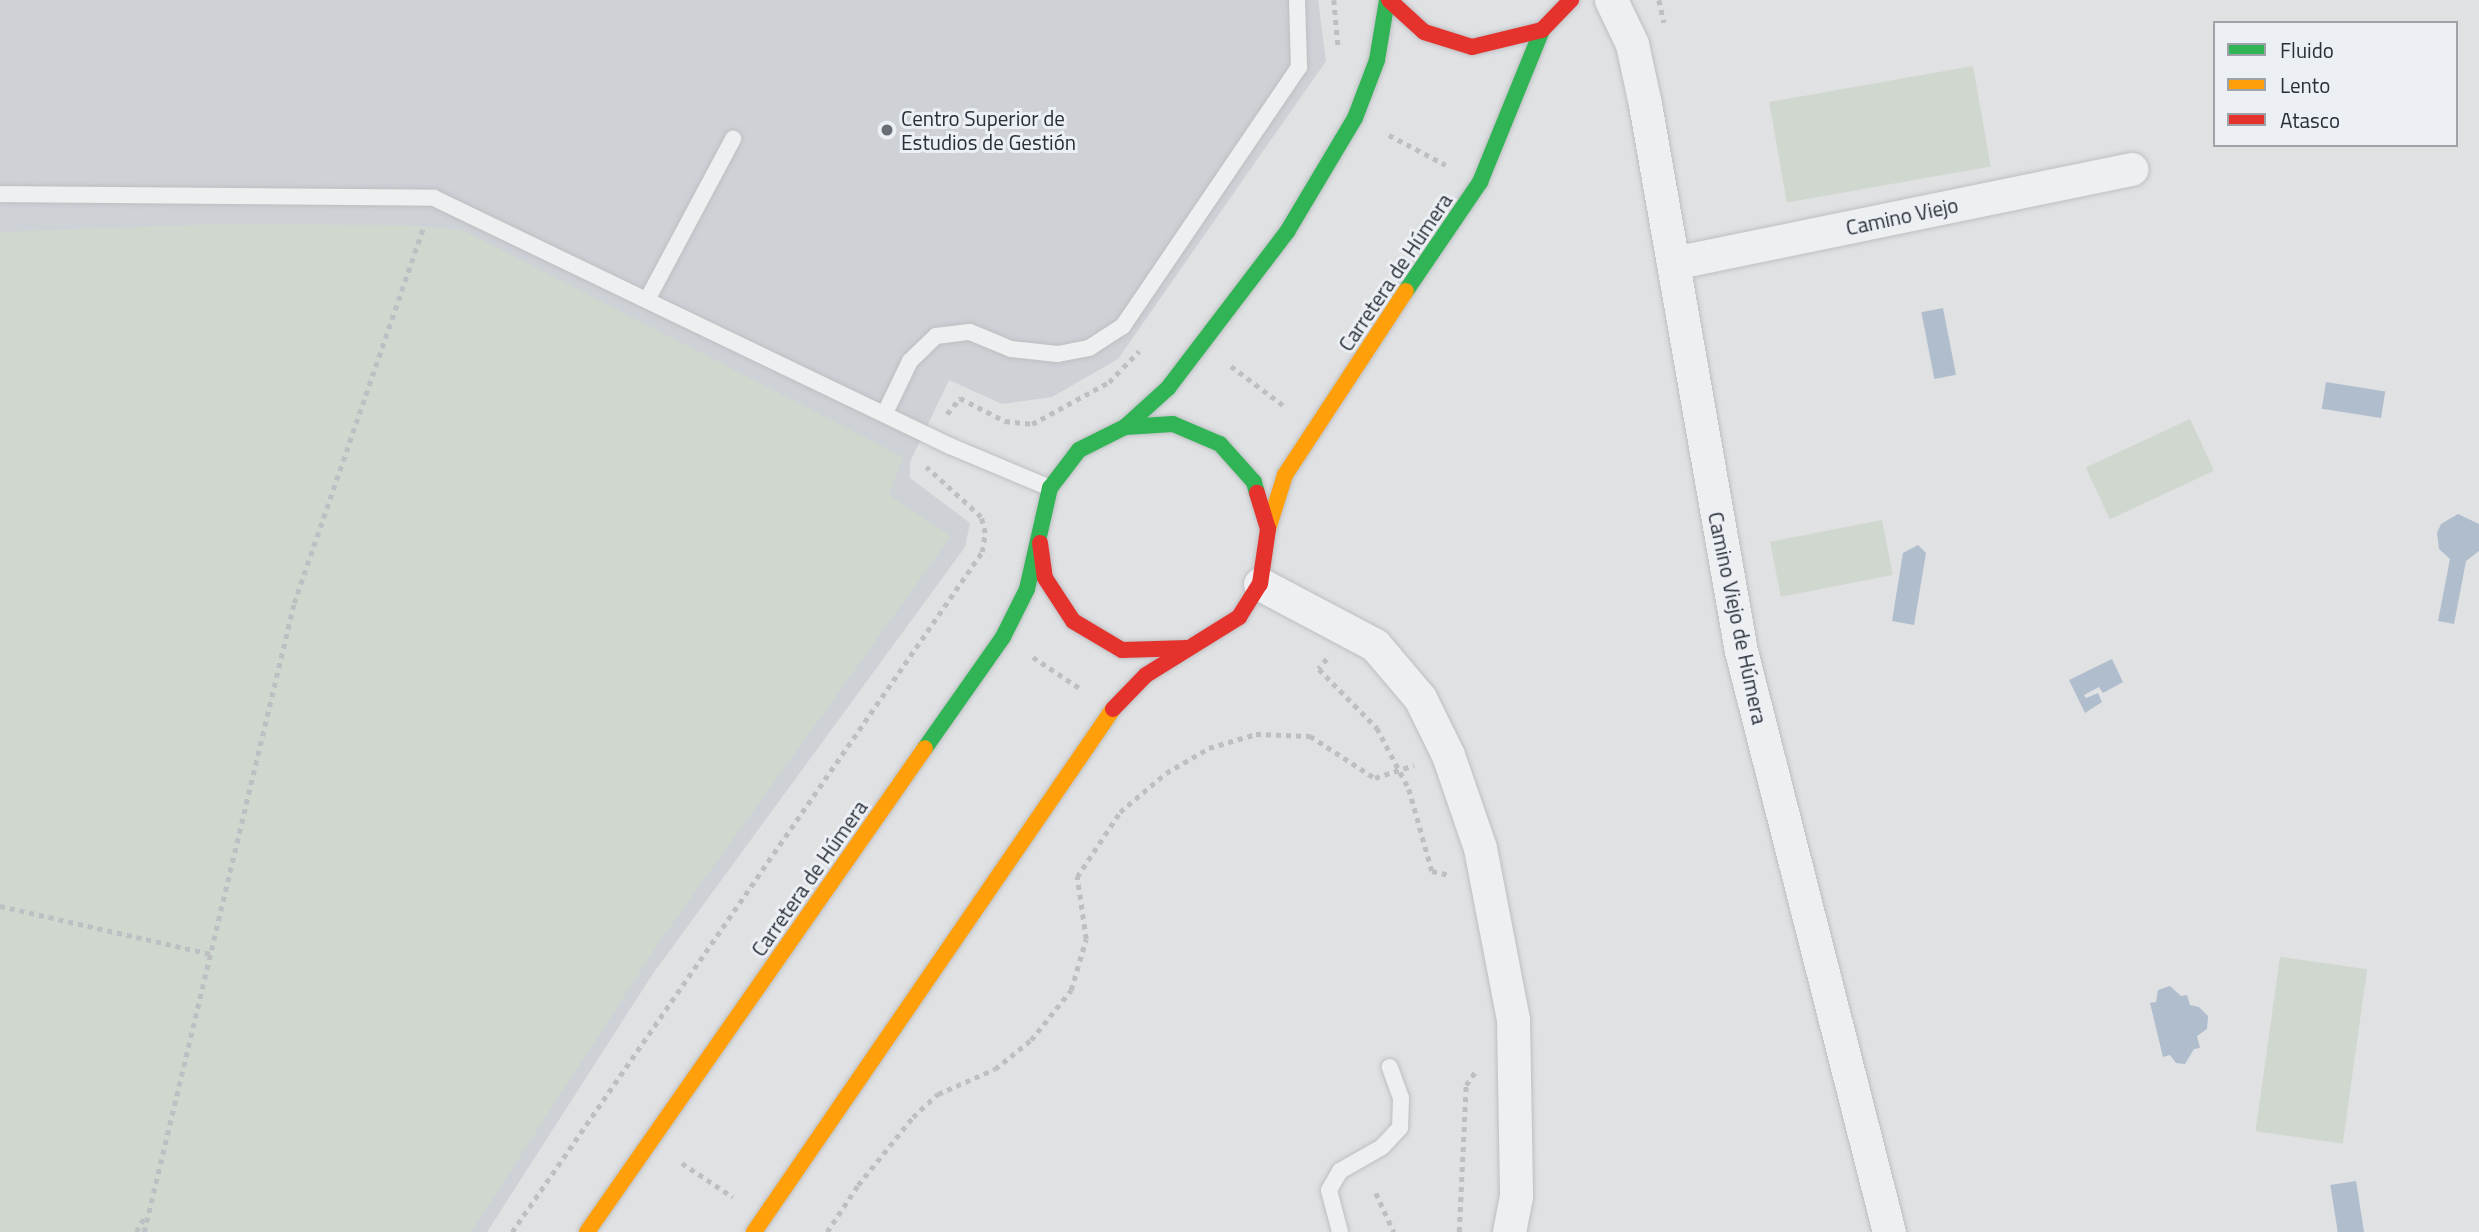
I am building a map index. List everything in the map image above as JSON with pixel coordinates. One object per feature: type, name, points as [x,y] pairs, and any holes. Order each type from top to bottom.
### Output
[{"type":"street","points":[[1388,0],[1424,32],[1472,47],[1542,30],[1571,0]]},
{"type":"street","points":[[1190,648],[1122,650],[1073,621],[1045,578],[1038,534],[1050,488],[1079,450],[1125,426],[1168,388],[1287,232],[1355,118],[1377,60],[1388,0]]},
{"type":"street","name":"Camino Viejo de Húmera","points":[[1611,0],[1632,44],[1741,651],[1889,1232]]},
{"type":"street","name":"Carretera de Húmera","points":[[1268,528],[1285,475],[1313,428],[1480,181],[1542,30]]},
{"type":"street","name":"Camino Viejo","points":[[1673,263],[2131,169]]},
{"type":"street","points":[[754,1232],[1112,710],[1146,675],[1238,617],[1260,584],[1268,528],[1254,482],[1220,444],[1173,425],[1125,426]]},
{"type":"street","name":"Carretera de Húmera","points":[[587,1232],[1003,637],[1027,589],[1038,534]]},
{"type":"street","points":[[1260,584],[1375,645],[1420,698],[1448,755],[1480,848],[1513,1019],[1516,1196],[1509,1232]]},
{"type":"lane","points":[[886,413],[910,361],[936,336],[970,332],[1011,349],[1058,354],[1089,348],[1123,326],[1298,67],[1297,0]]},
{"type":"lane","points":[[647,300],[733,139]]},
{"type":"lane","points":[[0,194],[434,198],[935,438],[1050,488]]},
{"type":"lane","points":[[1340,1232],[1329,1190],[1340,1171],[1382,1147],[1400,1128],[1401,1098],[1390,1067]]},
{"type":"path","points":[[1333,57],[1338,46],[1334,0]]},
{"type":"path","points":[[1355,118],[1480,181]]},
{"type":"path","points":[[144,1232],[294,603],[434,198]]},
{"type":"path","points":[[512,1232],[982,552],[985,533],[981,517],[922,464],[951,405],[960,398],[1005,421],[1031,424],[1109,382],[1147,339]]},
{"type":"path","points":[[1203,344],[1313,428]]},
{"type":"path","points":[[1349,630],[1319,669],[1377,728],[1409,789],[1432,871],[1461,878]]},
{"type":"path","points":[[1003,637],[1112,710]]},
{"type":"path","points":[[827,1232],[858,1185],[913,1117],[938,1094],[995,1069],[1031,1040],[1071,990],[1086,939],[1077,877],[1120,812],[1166,774],[1209,748],[1256,734],[1310,736],[1375,778],[1448,755]]},
{"type":"path","points":[[0,906],[211,954]]},
{"type":"path","points":[[1459,1232],[1465,1085],[1481,1063]]},
{"type":"path","points":[[650,1142],[764,1218]]},
{"type":"path","points":[[1376,1193],[1394,1232]]},
{"type":"path","points":[[136,1232],[150,1208]]},
{"type":"shaded area","points":[[0,0],[1318,0],[1326,61],[1118,359],[1052,397],[1002,404],[949,380],[910,462],[910,478],[970,523],[965,547],[652,975],[487,1232],[0,1232]]},
{"type":"shaded area","points":[[1973,66],[1991,166],[1787,202],[1769,102]]},
{"type":"shaded area","points":[[215,224],[405,225],[463,230],[903,457],[889,495],[951,536],[662,938],[471,1232],[0,1232],[0,232]]},
{"type":"shaded area","points":[[2190,419],[2214,471],[2110,519],[2086,468]]},
{"type":"shaded area","points":[[1882,520],[1893,575],[1781,597],[1770,542]]},
{"type":"shaded area","points":[[2280,957],[2367,969],[2343,1144],[2256,1131]]},
{"type":"water","points":[[1943,308],[1956,375],[1934,379],[1921,312]]},
{"type":"water","points":[[2326,382],[2385,391],[2381,418],[2322,409]]},
{"type":"water","points":[[2458,514],[2479,524],[2479,551],[2466,561],[2454,624],[2438,621],[2450,559],[2439,549],[2437,533],[2441,524]]},
{"type":"water","points":[[1918,545],[1926,553],[1914,625],[1892,621],[1903,553]]},
{"type":"water","points":[[2112,659],[2123,682],[2103,693],[2099,687],[2084,695],[2086,698],[2098,693],[2102,702],[2085,713],[2069,680]]},
{"type":"water","points":[[2170,986],[2181,996],[2187,995],[2190,1005],[2199,1007],[2208,1016],[2207,1029],[2197,1036],[2200,1048],[2194,1049],[2185,1064],[2176,1063],[2170,1055],[2163,1057],[2150,1003],[2156,1002],[2158,990]]},
{"type":"water","points":[[2356,1181],[2364,1232],[2338,1232],[2330,1185]]},
{"type":"traffic: fast","points":[[1125,427],[1168,388],[1287,232],[1355,118],[1377,60],[1387,0]]},
{"type":"traffic: fast","points":[[1406,291],[1480,182],[1542,30]]},
{"type":"traffic: fast","points":[[925,748],[1003,637],[1027,589],[1050,488],[1079,450],[1125,427],[1173,424],[1220,444],[1254,482],[1257,493]]},
{"type":"traffic: slow","points":[[1268,529],[1285,475],[1406,291]]},
{"type":"traffic: slow","points":[[754,1232],[1113,709]]},
{"type":"traffic: slow","points":[[587,1232],[925,748]]},
{"type":"traffic: jam","points":[[1389,0],[1424,32],[1472,47],[1542,30],[1571,0]]},
{"type":"traffic: jam","points":[[1113,709],[1146,675],[1239,617],[1260,584],[1268,529],[1257,493]]},
{"type":"traffic: jam","points":[[1040,543],[1045,578],[1073,621],[1122,650],[1188,648]]},
{"type":"place","name":"Centro Superior de Estudios de Gestión","points":[[887,130]]}]
